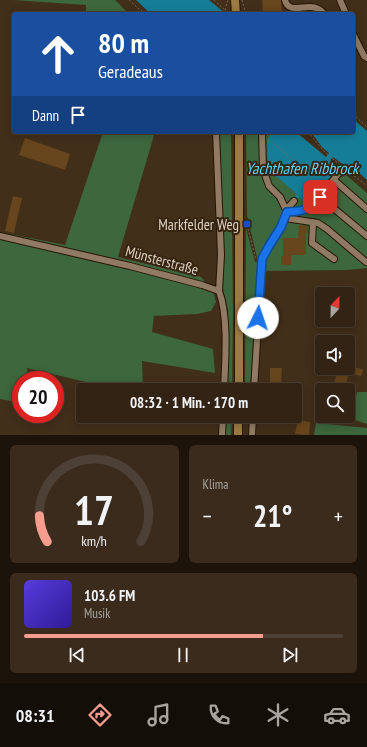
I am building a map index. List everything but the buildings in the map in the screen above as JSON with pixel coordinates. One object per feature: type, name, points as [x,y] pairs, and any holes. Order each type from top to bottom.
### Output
[{"type":"main road","points":[[234,12],[235,0]]},
{"type":"main road","points":[[239,134],[239,383]]},
{"type":"main road","points":[[238,423],[238,435]]},
{"type":"street","points":[[285,0],[290,7],[298,8],[312,6],[323,12]]},
{"type":"street","points":[[340,0],[345,12]]},
{"type":"street","points":[[355,38],[364,56],[367,58]]},
{"type":"street","points":[[216,134],[221,255],[219,292],[224,310],[224,383]]},
{"type":"street","points":[[262,134],[263,169],[269,186],[280,197],[286,213]]},
{"type":"street","points":[[286,213],[309,209],[343,169]]},
{"type":"street","points":[[334,180],[367,209]]},
{"type":"street","points":[[320,197],[367,236]]},
{"type":"street","points":[[254,383],[262,262],[269,246],[281,227],[286,213],[294,201]]},
{"type":"street","points":[[286,213],[318,223],[327,228],[366,262]]},
{"type":"street","points":[[313,222],[312,243],[334,259]]},
{"type":"street","name":"Münsterstraße","points":[[0,236],[130,266],[202,285],[219,292]]},
{"type":"street","points":[[222,435],[223,423]]},
{"type":"street","points":[[252,435],[253,423]]},
{"type":"path","points":[[129,0],[143,12]]},
{"type":"path","points":[[215,0],[225,11],[234,12]]},
{"type":"path","points":[[225,11],[228,0]]},
{"type":"path","points":[[243,0],[244,12]]},
{"type":"path","points":[[355,116],[367,126]]},
{"type":"path","points":[[310,134],[343,169],[367,186]]},
{"type":"path","points":[[267,138],[308,172]]},
{"type":"path","points":[[240,221],[246,221],[256,261],[262,262]]},
{"type":"green space","points":[[13,0],[115,0],[127,12],[86,12],[86,5]]},
{"type":"green space","points":[[102,134],[154,134],[118,257],[201,277],[213,291],[216,302],[211,311],[197,314],[154,316],[152,332],[213,349],[215,373],[142,361],[143,383],[90,383],[64,377],[64,371],[40,371],[27,368],[27,371],[12,371],[12,401],[0,399],[0,232],[65,245]]},
{"type":"green space","points":[[219,134],[231,134],[233,312],[232,383],[227,383],[228,310],[223,289],[224,243]]},
{"type":"green space","points":[[246,134],[271,134],[267,139],[297,194],[295,202],[299,197],[307,204],[338,168],[367,193],[367,268],[348,270],[258,271],[250,383],[245,383],[246,228],[255,262],[258,262],[247,215]]},
{"type":"green space","points":[[357,392],[367,392],[367,424],[355,420],[355,400]]},
{"type":"green space","points":[[226,423],[232,423],[231,435],[225,435]]},
{"type":"green space","points":[[316,423],[367,428],[367,435],[314,435]]},
{"type":"water","points":[[136,0],[209,0],[224,12],[149,12]]},
{"type":"water","name":"Yachthafen Ribbrock","points":[[355,121],[367,131],[367,180],[355,169],[341,163],[333,157],[330,160],[338,168],[307,204],[299,197],[295,202],[293,200],[297,194],[268,169],[267,139],[271,134],[298,134],[326,157],[329,153],[322,147],[312,134],[355,134]]},
{"type":"place","name":"Markfelder Weg","points":[[247,224]]},
{"type":"route","points":[[258,318],[262,259],[281,227],[287,212],[298,212],[309,209],[320,197]]}]
